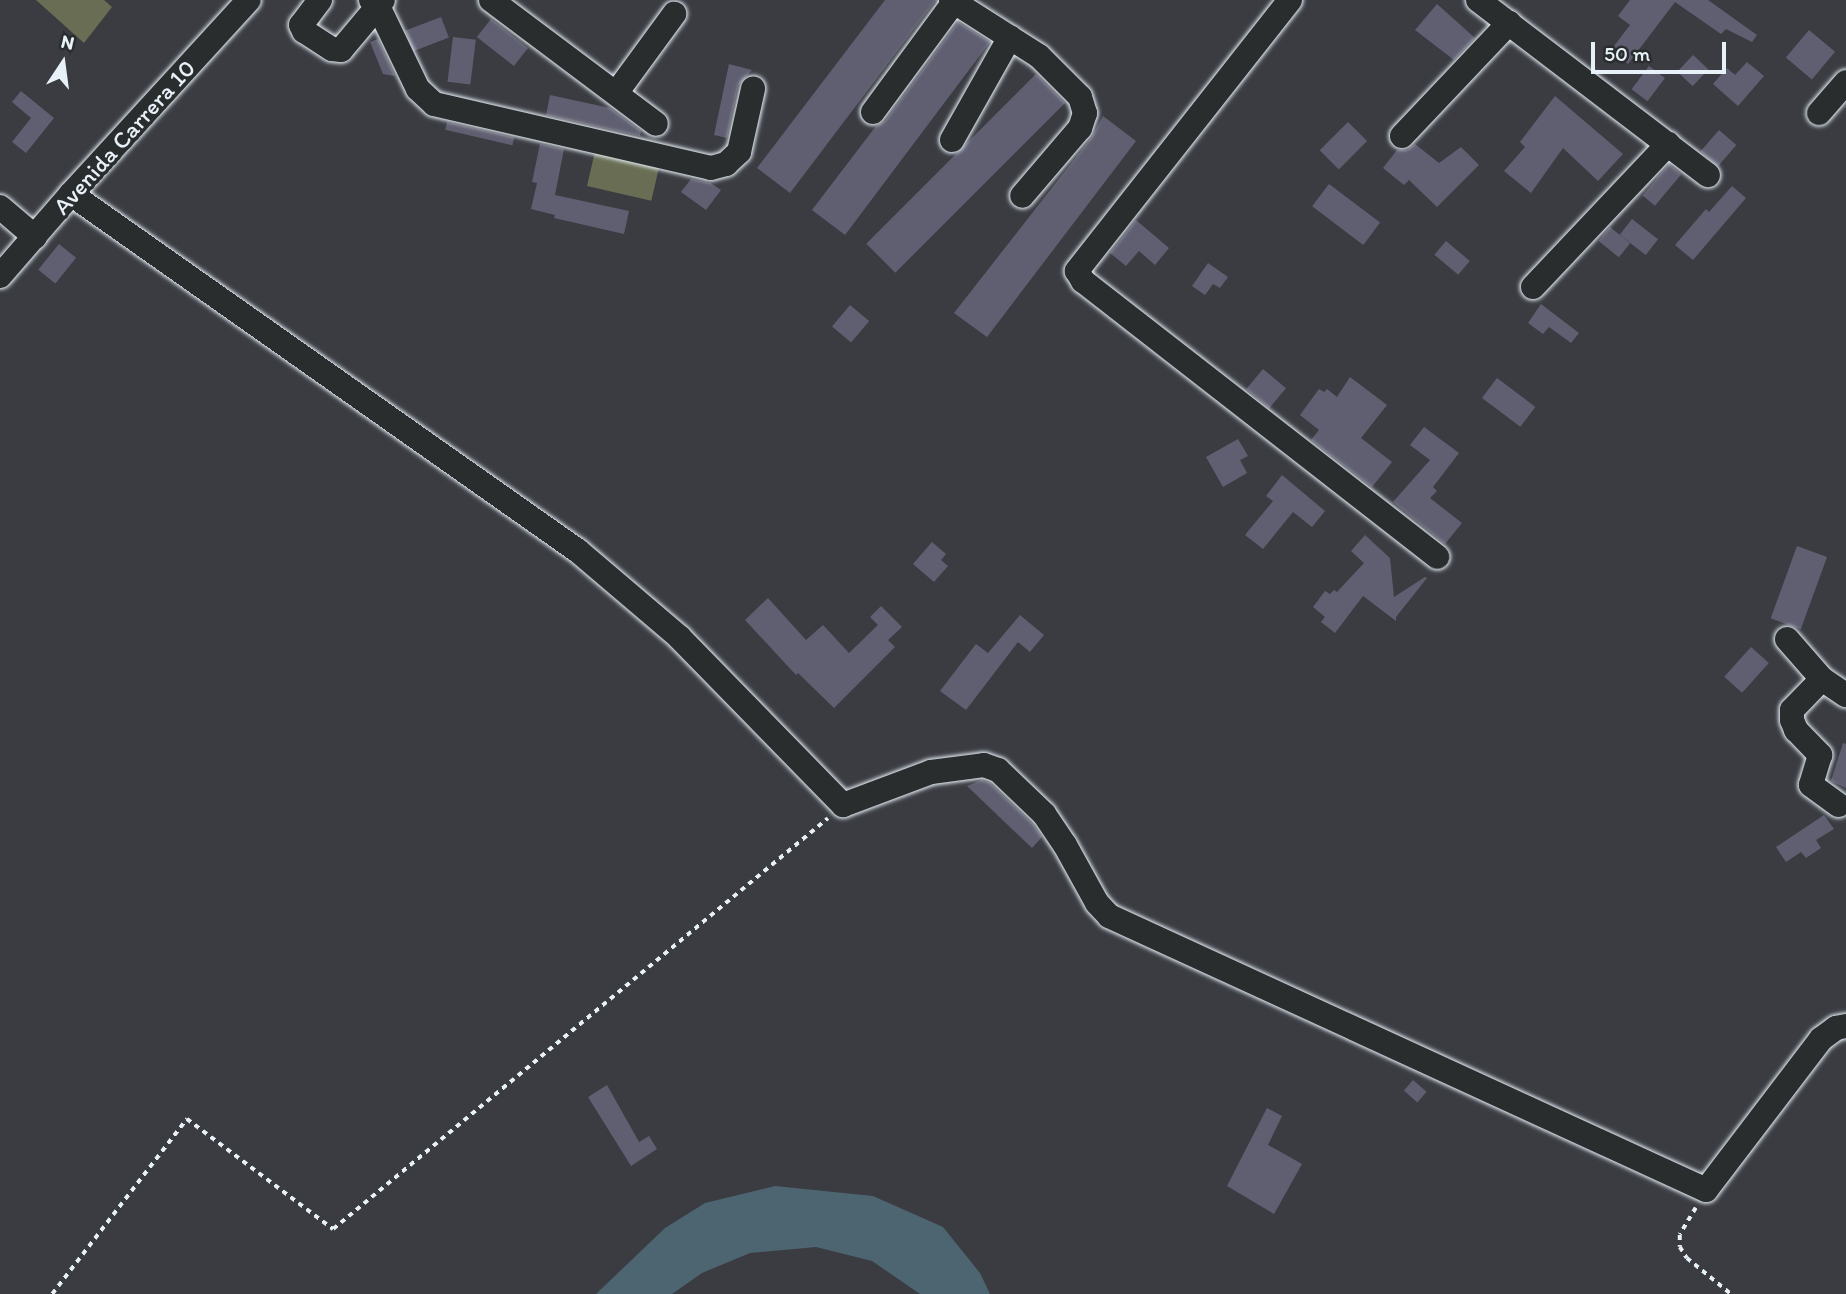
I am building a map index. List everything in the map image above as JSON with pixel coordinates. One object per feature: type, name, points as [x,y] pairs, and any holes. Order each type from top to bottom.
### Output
[{"type":"street","name":"Avenida Carrera 10","points":[[0,276],[71,194],[148,96],[249,0]]},
{"type":"street","points":[[320,0],[301,25],[332,49],[341,50],[377,2]]},
{"type":"street","points":[[491,0],[617,92],[656,124]]},
{"type":"street","points":[[1290,0],[1077,271],[1083,281],[1437,557]]},
{"type":"street","points":[[1478,0],[1708,175]]},
{"type":"street","points":[[873,112],[952,1],[1039,56],[1080,97],[1085,113],[1080,128],[1022,196]]},
{"type":"street","points":[[377,2],[418,89],[433,104],[711,168],[726,164],[739,152],[753,89]]},
{"type":"street","points":[[617,92],[674,15]]},
{"type":"street","points":[[1402,136],[1509,23]]},
{"type":"street","points":[[952,140],[1010,37]]},
{"type":"street","points":[[1819,113],[1846,82]]},
{"type":"street","points":[[1532,287],[1668,144]]},
{"type":"street","points":[[71,194],[578,551],[679,637],[843,805],[931,772],[984,765],[998,770],[1044,814],[1065,845],[1097,904],[1109,916],[1706,1190],[1821,1039],[1836,1028],[1846,1026]]},
{"type":"street","points":[[0,207],[34,237]]},
{"type":"street","points":[[1787,639],[1822,679],[1846,695]]},
{"type":"street","points":[[1822,679],[1792,710],[1792,720],[1796,730],[1820,755],[1811,785],[1839,805]]},
{"type":"path","points":[[52,1294],[187,1119],[333,1229],[843,805]]},
{"type":"path","points":[[1706,1190],[1680,1235],[1680,1247],[1687,1258],[1731,1294]]},
{"type":"green space","points":[[36,0],[104,0],[112,7],[84,43]]},
{"type":"green space","points":[[596,147],[660,162],[651,201],[587,186]]},
{"type":"water","points":[[775,1186],[873,1196],[943,1227],[980,1273],[990,1294],[920,1294],[872,1261],[816,1247],[750,1253],[702,1273],[672,1294],[596,1294],[665,1228],[705,1203]]},
{"type":"building","points":[[885,0],[936,0],[790,193],[757,168]]},
{"type":"building","points":[[1630,0],[1708,0],[1757,35],[1752,42],[1726,29],[1721,34],[1675,2],[1628,64],[1611,50],[1630,25],[1618,16]]},
{"type":"building","points":[[1437,4],[1475,38],[1454,60],[1415,30]]},
{"type":"building","points":[[441,17],[449,38],[413,51],[406,31]]},
{"type":"building","points":[[491,19],[528,48],[514,66],[477,37]]},
{"type":"building","points":[[958,22],[990,42],[845,235],[812,210],[876,126],[885,121]]},
{"type":"building","points":[[1809,30],[1835,52],[1812,79],[1786,58]]},
{"type":"building","points":[[453,37],[476,40],[470,84],[448,82]]},
{"type":"building","points":[[378,39],[395,76],[383,74],[370,42]]},
{"type":"building","points":[[1693,55],[1708,69],[1693,86],[1677,72]]},
{"type":"building","points":[[1747,62],[1764,76],[1738,106],[1713,84],[1727,68],[1735,75]]},
{"type":"building","points":[[729,64],[752,70],[738,86],[727,138],[714,135]]},
{"type":"building","points":[[1649,66],[1665,78],[1648,101],[1632,89]]},
{"type":"building","points":[[1036,74],[1065,103],[895,273],[866,244]]},
{"type":"building","points":[[21,91],[54,118],[26,153],[12,142],[31,118],[12,102]]},
{"type":"building","points":[[550,95],[610,108],[641,131],[640,136],[546,115]]},
{"type":"building","points":[[1555,96],[1623,154],[1598,181],[1563,148],[1531,193],[1504,171],[1525,147],[1520,142]]},
{"type":"building","points":[[1103,116],[1136,141],[987,337],[954,313],[1091,138]]},
{"type":"building","points":[[447,122],[514,138],[512,145],[445,130]]},
{"type":"building","points":[[1348,122],[1367,141],[1339,169],[1320,150]]},
{"type":"building","points":[[1719,130],[1736,145],[1718,166],[1701,151]]},
{"type":"building","points":[[540,144],[564,149],[555,195],[629,211],[624,234],[554,218],[555,215],[531,209],[537,183],[532,182]]},
{"type":"building","points":[[1415,144],[1439,163],[1461,147],[1479,165],[1437,207],[1409,180],[1404,185],[1383,168],[1397,150],[1407,150]]},
{"type":"building","points":[[1669,164],[1681,174],[1655,206],[1643,195]]},
{"type":"building","points":[[691,179],[711,183],[721,190],[706,210],[681,192]]},
{"type":"building","points":[[1329,184],[1380,223],[1363,245],[1312,206]]},
{"type":"building","points":[[1732,186],[1746,198],[1693,260],[1675,245],[1706,209],[1709,212]]},
{"type":"building","points":[[1632,219],[1658,239],[1646,255],[1620,235]]},
{"type":"building","points":[[1136,220],[1169,248],[1155,265],[1139,251],[1126,266],[1110,253]]},
{"type":"building","points":[[1610,227],[1630,243],[1619,257],[1599,241]]},
{"type":"building","points":[[1446,241],[1470,261],[1458,275],[1434,255]]},
{"type":"building","points":[[59,244],[76,258],[55,283],[38,270]]},
{"type":"building","points":[[1208,263],[1228,277],[1220,288],[1213,284],[1205,295],[1192,286]]},
{"type":"building","points":[[1541,304],[1579,333],[1571,343],[1549,327],[1543,334],[1528,323]]},
{"type":"building","points":[[850,305],[869,321],[851,343],[832,326]]},
{"type":"building","points":[[1263,369],[1286,388],[1269,408],[1246,389]]},
{"type":"building","points":[[1350,377],[1387,405],[1361,438],[1392,462],[1372,487],[1311,440],[1319,430],[1300,415],[1319,389],[1324,392],[1327,389],[1337,397]]},
{"type":"building","points":[[1497,378],[1535,407],[1520,427],[1482,398]]},
{"type":"building","points":[[1424,427],[1459,453],[1433,487],[1437,491],[1430,498],[1462,523],[1445,544],[1393,502],[1430,460],[1410,445]]},
{"type":"building","points":[[1238,439],[1248,456],[1240,460],[1247,473],[1223,487],[1206,457]]},
{"type":"building","points":[[1282,475],[1325,511],[1312,527],[1293,512],[1263,549],[1245,535],[1273,501],[1266,496]]},
{"type":"building","points":[[1365,535],[1390,558],[1394,597],[1427,578],[1396,617],[1396,621],[1363,596],[1335,633],[1321,622],[1325,617],[1313,607],[1325,591],[1330,594],[1334,590],[1337,592],[1364,563],[1351,551]]},
{"type":"building","points":[[932,542],[946,554],[941,560],[948,566],[934,582],[913,564]]},
{"type":"building","points":[[1797,546],[1827,557],[1801,629],[1771,618]]},
{"type":"building","points":[[768,598],[806,640],[823,625],[849,653],[878,625],[870,617],[881,606],[902,627],[888,640],[895,647],[834,708],[798,673],[796,675],[745,620]]},
{"type":"building","points":[[1020,615],[1044,635],[1030,652],[1018,642],[966,710],[940,691],[976,644],[988,653]]},
{"type":"building","points":[[1751,647],[1769,663],[1742,693],[1724,677]]},
{"type":"building","points":[[1843,743],[1846,744],[1846,788],[1831,781]]},
{"type":"building","points":[[982,780],[990,783],[1033,824],[1042,837],[1032,848],[967,786]]},
{"type":"building","points":[[1824,815],[1834,829],[1816,840],[1821,848],[1806,858],[1801,852],[1786,862],[1776,847]]},
{"type":"building","points":[[1413,1080],[1427,1092],[1417,1102],[1404,1091]]},
{"type":"building","points":[[607,1085],[639,1142],[649,1136],[657,1149],[631,1166],[588,1097]]},
{"type":"building","points":[[1267,1108],[1282,1116],[1268,1145],[1302,1164],[1274,1214],[1227,1186]]}]
